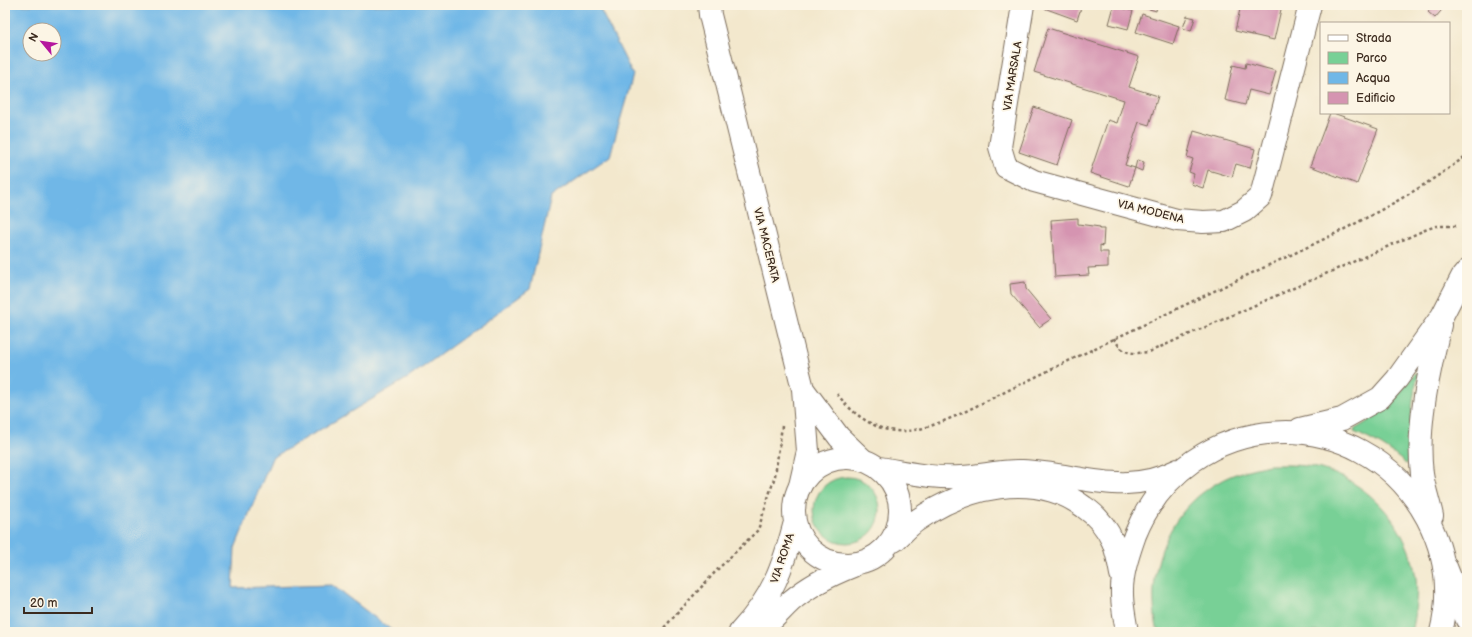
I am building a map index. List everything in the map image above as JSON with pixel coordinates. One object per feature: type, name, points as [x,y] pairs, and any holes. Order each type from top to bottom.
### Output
[{"type":"main road","name":"VIA MACERATA","points":[[709,5],[710,16],[803,390],[808,451],[800,486]]},
{"type":"main road","name":"VIA MARSALA","points":[[1000,147],[1023,5]]},
{"type":"main road","name":"VIA MODENA","points":[[1000,147],[1006,167],[1034,181],[1177,220],[1203,222],[1224,221],[1244,211],[1261,196],[1310,5]]},
{"type":"main road","points":[[1289,432],[1342,419],[1380,398],[1397,379],[1442,316],[1462,277],[1467,271]]},
{"type":"main road","points":[[1442,316],[1428,381],[1421,445],[1422,474],[1436,535],[1467,620]]},
{"type":"main road","points":[[803,390],[839,437],[891,480],[899,496],[901,512],[898,530],[890,545]]},
{"type":"main road","points":[[1122,579],[1128,553],[1138,528],[1150,504],[1168,484],[1188,465],[1210,450],[1235,440],[1264,433],[1289,432],[1315,434],[1342,442],[1366,454],[1388,469],[1404,486],[1421,507],[1436,535]]},
{"type":"main road","points":[[862,563],[844,565],[827,562],[813,553],[801,539],[794,522],[794,503],[800,486],[812,471],[827,462],[845,457],[871,464],[941,477],[960,477],[999,472],[1027,472],[1064,476],[1092,482],[1116,484],[1133,483],[1157,478],[1188,465]]},
{"type":"main road","points":[[756,632],[815,582],[877,556],[915,521],[950,502],[974,493],[1014,485],[1032,486],[1062,494],[1091,512],[1104,526],[1113,540],[1118,556],[1122,579],[1123,607],[1127,632]]},
{"type":"main road","name":"VIA ROMA","points":[[740,632],[760,608],[776,580],[785,559],[794,522]]},
{"type":"main road","points":[[1441,632],[1446,614],[1444,560]]},
{"type":"path","points":[[834,391],[853,411],[866,421],[882,429],[899,432],[916,431],[936,424],[958,415],[1114,338],[1357,223],[1404,198],[1440,176],[1467,155]]},
{"type":"path","points":[[1114,338],[1119,348],[1126,352],[1136,354],[1149,352],[1425,230],[1436,226],[1459,226]]},
{"type":"path","points":[[660,632],[718,569],[758,530],[775,476],[782,424]]},
{"type":"green space","points":[[1415,373],[1418,374],[1411,417],[1411,461],[1406,464],[1382,446],[1354,432],[1355,429],[1389,405]]},
{"type":"green space","points":[[1269,465],[1306,466],[1327,471],[1344,478],[1359,487],[1374,499],[1386,512],[1406,543],[1416,578],[1416,605],[1411,632],[1158,632],[1154,610],[1154,589],[1157,568],[1163,547],[1172,528],[1184,511],[1199,496],[1217,483],[1236,474]]},
{"type":"green space","points":[[847,477],[860,480],[870,487],[877,497],[880,510],[877,523],[870,533],[860,540],[847,543],[834,540],[824,533],[817,523],[814,510],[817,497],[824,487],[834,480]]},
{"type":"water","points":[[5,5],[598,5],[633,75],[610,156],[551,197],[530,289],[408,378],[272,458],[235,548],[233,588],[332,585],[394,632],[5,632]]},
{"type":"building","points":[[1045,5],[1082,5],[1077,20],[1044,8]]},
{"type":"building","points":[[1136,5],[1157,5],[1156,11]]},
{"type":"building","points":[[1241,5],[1282,5],[1274,40],[1235,31]]},
{"type":"building","points":[[1433,5],[1446,5],[1435,18],[1428,12]]},
{"type":"building","points":[[1114,6],[1133,11],[1128,29],[1109,24]]},
{"type":"building","points":[[1142,14],[1179,26],[1173,44],[1136,32]]},
{"type":"building","points":[[1187,16],[1195,18],[1191,31],[1183,28]]},
{"type":"building","points":[[1048,28],[1139,57],[1129,87],[1158,96],[1149,125],[1139,122],[1125,165],[1135,168],[1129,186],[1090,173],[1108,120],[1117,123],[1124,100],[1034,72]]},
{"type":"building","points":[[1246,63],[1276,71],[1269,95],[1249,90],[1245,105],[1225,100],[1233,65],[1245,68]]},
{"type":"building","points":[[1034,107],[1072,120],[1057,165],[1019,152]]},
{"type":"building","points":[[1330,114],[1336,114],[1378,129],[1357,184],[1310,166]]},
{"type":"building","points":[[1194,131],[1255,149],[1250,168],[1236,164],[1232,177],[1208,170],[1203,188],[1191,184],[1194,174],[1189,172],[1193,159],[1187,157]]},
{"type":"building","points":[[1137,160],[1144,162],[1142,171],[1135,168]]},
{"type":"building","points":[[1078,218],[1078,224],[1100,227],[1099,229],[1104,229],[1103,246],[1100,245],[1100,252],[1108,252],[1108,267],[1088,268],[1089,275],[1055,277],[1051,220]]},
{"type":"building","points":[[1025,282],[1026,289],[1051,319],[1039,327],[1011,294],[1010,284]]}]
